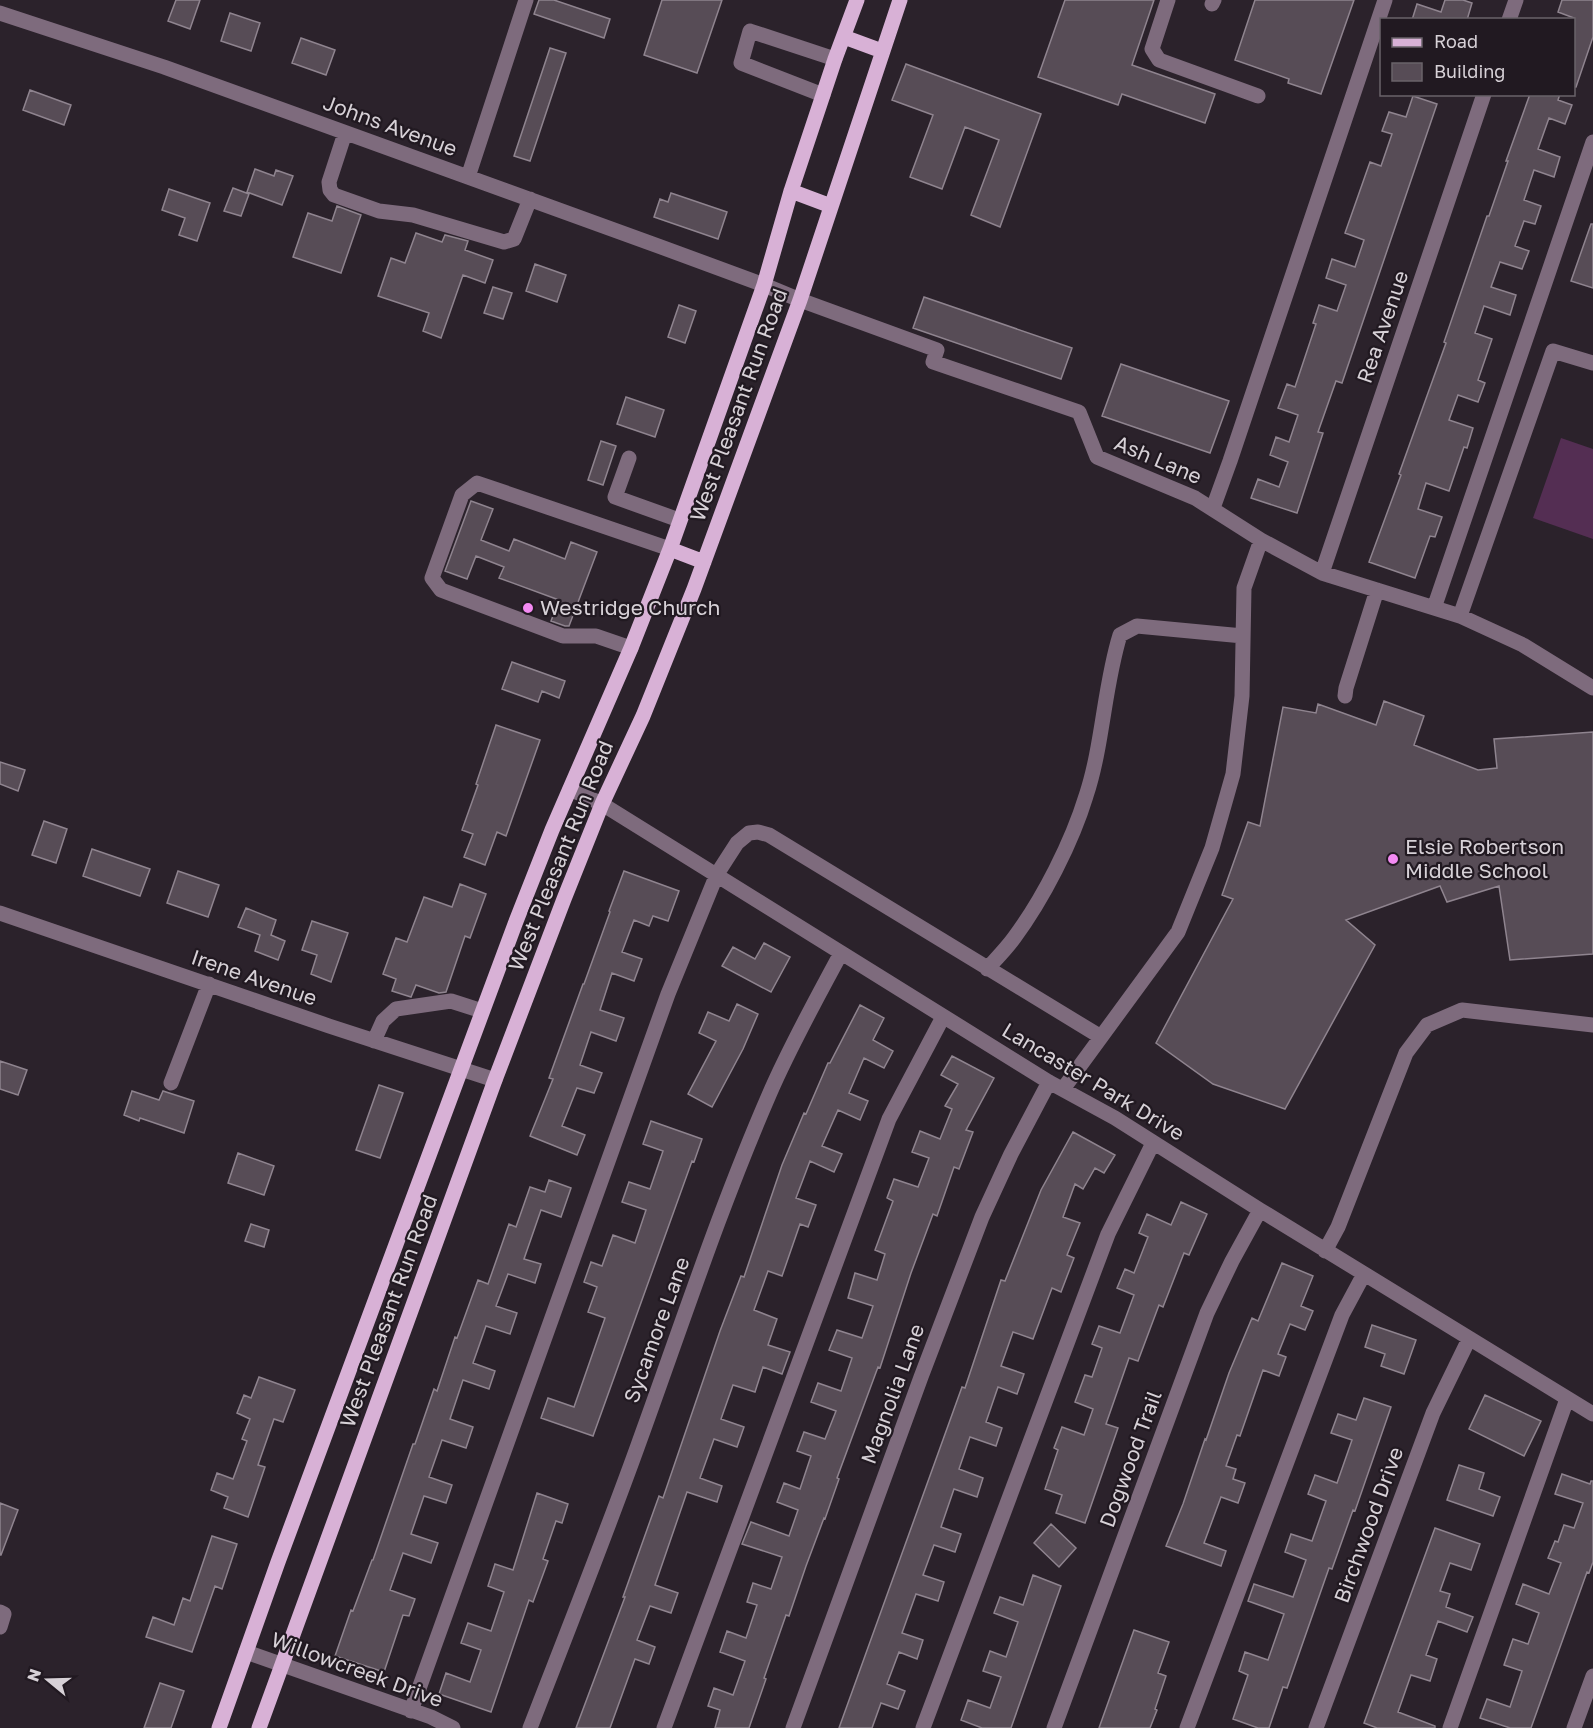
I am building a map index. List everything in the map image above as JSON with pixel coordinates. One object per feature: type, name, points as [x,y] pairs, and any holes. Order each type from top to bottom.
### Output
[{"type":"main road","name":"West Pleasant Run Road","points":[[219,1728],[514,924],[631,648],[670,549],[764,285],[791,191],[857,0]]},
{"type":"main road","name":"West Pleasant Run Road","points":[[259,1728],[495,1080],[564,899],[602,804],[643,716],[704,562],[800,300],[900,0]]},
{"type":"main road","points":[[844,37],[882,51]]},
{"type":"main road","points":[[791,191],[831,206]]},
{"type":"main road","points":[[670,549],[704,562]]},
{"type":"street","points":[[468,177],[526,0]]},
{"type":"street","points":[[1168,0],[1152,49],[1159,60],[1258,96]]},
{"type":"street","points":[[1213,508],[1385,0]]},
{"type":"street","points":[[1510,18],[1516,0]]},
{"type":"street","name":"Johns Avenue","points":[[0,13],[164,67],[764,285]]},
{"type":"street","points":[[823,95],[741,63],[750,31],[835,59]]},
{"type":"street","name":"Rea Avenue","points":[[1322,573],[1483,96]]},
{"type":"street","points":[[345,132],[329,182],[334,195],[379,211],[414,215],[504,242],[514,239],[530,199]]},
{"type":"street","points":[[1434,608],[1593,142]]},
{"type":"street","name":"Ash Lane","points":[[764,285],[937,350],[933,362],[1079,412],[1097,457],[1195,498],[1261,540],[1322,573],[1460,616],[1523,645],[1593,688]]},
{"type":"street","points":[[1460,616],[1553,351],[1593,363]]},
{"type":"street","points":[[629,458],[615,497],[679,520]]},
{"type":"street","points":[[631,648],[596,636],[563,636],[441,590],[432,578],[462,495],[477,483],[670,549]]},
{"type":"street","name":"Magnolia Lane","points":[[793,1728],[921,1377],[982,1217],[1011,1154],[1056,1086],[1101,1037],[1178,932],[1212,848],[1233,774],[1242,696],[1244,588],[1261,540]]},
{"type":"street","points":[[1345,696],[1377,590]]},
{"type":"street","points":[[987,969],[1014,938],[1041,895],[1069,841],[1087,795],[1105,712],[1115,650],[1120,635],[1137,626],[1243,636]]},
{"type":"street","name":"Lancaster Park Drive","points":[[570,789],[602,804],[717,874],[943,1017],[1056,1086],[1115,1118],[1325,1251],[1593,1414]]},
{"type":"street","points":[[411,1711],[668,994],[717,874],[737,843],[749,834],[758,832],[769,835],[1101,1037]]},
{"type":"street","name":"Irene Avenue","points":[[0,913],[495,1080]]},
{"type":"street","name":"Sycamore Lane","points":[[530,1728],[633,1460],[693,1288],[769,1094],[841,953]]},
{"type":"street","points":[[171,1083],[209,984]]},
{"type":"street","points":[[374,1041],[383,1021],[396,1009],[451,1001],[482,1011]]},
{"type":"street","points":[[1325,1251],[1338,1227],[1406,1053],[1427,1025],[1462,1010],[1593,1025]]},
{"type":"street","points":[[664,1728],[889,1119],[943,1017]]},
{"type":"street","points":[[923,1728],[1108,1234],[1154,1143]]},
{"type":"street","name":"Dogwood Trail","points":[[1054,1728],[1207,1313],[1260,1210]]},
{"type":"street","points":[[1187,1728],[1342,1315],[1364,1274]]},
{"type":"street","name":"Birchwood Drive","points":[[1316,1728],[1433,1413],[1469,1339]]},
{"type":"street","points":[[1450,1728],[1567,1399]]},
{"type":"street","points":[[0,1612],[4,1614],[0,1627]]},
{"type":"street","name":"Willowcreek Drive","points":[[246,1652],[431,1717],[453,1728]]},
{"type":"street","points":[[1574,1728],[1593,1676]]},
{"type":"shaded area","points":[[1561,438],[1593,449],[1593,539],[1533,518]]},
{"type":"building","points":[[176,0],[200,0],[190,29],[168,21]]},
{"type":"building","points":[[539,0],[554,0],[610,19],[604,38],[534,14]]},
{"type":"building","points":[[662,0],[722,0],[697,73],[644,55]]},
{"type":"building","points":[[1065,0],[1154,0],[1132,65],[1215,94],[1205,123],[1122,94],[1118,105],[1038,77]]},
{"type":"building","points":[[1255,0],[1354,0],[1321,94],[1288,83],[1289,79],[1235,60]]},
{"type":"building","points":[[1445,0],[1463,0],[1472,3],[1468,18],[1413,18],[1417,4],[1441,12]]},
{"type":"building","points":[[1562,0],[1593,0],[1593,37],[1576,87],[1575,18],[1558,12]]},
{"type":"building","points":[[230,13],[260,23],[251,51],[221,41]]},
{"type":"building","points":[[301,38],[335,50],[326,75],[292,63]]},
{"type":"building","points":[[550,48],[566,53],[530,161],[514,156]]},
{"type":"building","points":[[906,64],[1041,114],[1000,227],[971,215],[999,140],[965,127],[942,189],[910,177],[933,115],[892,100]]},
{"type":"building","points":[[30,90],[71,105],[64,125],[23,110]]},
{"type":"building","points":[[1413,96],[1437,104],[1342,383],[1336,381],[1318,432],[1323,433],[1297,513],[1251,498],[1258,479],[1279,487],[1288,462],[1270,455],[1276,437],[1289,442],[1298,415],[1278,408],[1287,384],[1295,387],[1316,324],[1313,323],[1319,305],[1337,311],[1346,285],[1326,278],[1332,259],[1355,267],[1364,240],[1345,233],[1370,162],[1381,166],[1392,134],[1382,131],[1389,112],[1406,117]]},
{"type":"building","points":[[1529,96],[1559,96],[1558,100],[1572,105],[1565,124],[1549,118],[1538,149],[1560,157],[1554,177],[1534,170],[1524,200],[1541,206],[1535,224],[1524,221],[1515,246],[1529,251],[1522,269],[1500,262],[1491,287],[1516,295],[1510,315],[1484,306],[1475,333],[1492,339],[1478,380],[1485,383],[1478,402],[1458,395],[1449,420],[1473,428],[1449,491],[1426,483],[1418,509],[1442,517],[1435,537],[1430,536],[1415,578],[1369,562],[1401,475],[1399,474],[1446,343],[1444,342],[1508,161],[1506,161]]},
{"type":"building","points":[[255,169],[274,176],[276,170],[293,176],[282,205],[247,192]]},
{"type":"building","points":[[233,188],[249,194],[241,216],[224,211]]},
{"type":"building","points":[[169,189],[210,203],[197,241],[179,235],[185,218],[162,210]]},
{"type":"building","points":[[671,193],[727,212],[718,239],[654,217],[660,199],[668,202]]},
{"type":"building","points":[[337,206],[361,215],[341,273],[293,257],[308,213],[332,221]]},
{"type":"building","points":[[1591,224],[1593,224],[1593,288],[1571,281]]},
{"type":"building","points":[[416,233],[442,242],[445,235],[468,241],[465,250],[493,260],[485,283],[463,275],[441,338],[423,331],[429,313],[378,296],[391,258],[405,263]]},
{"type":"building","points":[[535,264],[566,275],[557,302],[526,291]]},
{"type":"building","points":[[493,287],[512,293],[503,319],[484,313]]},
{"type":"building","points":[[924,297],[1072,348],[1061,379],[913,328]]},
{"type":"building","points":[[679,305],[696,311],[685,343],[668,337]]},
{"type":"building","points":[[1121,364],[1229,401],[1210,453],[1102,416]]},
{"type":"building","points":[[626,397],[664,410],[655,437],[617,424]]},
{"type":"building","points":[[601,441],[616,446],[603,485],[588,480]]},
{"type":"building","points":[[471,501],[493,509],[481,540],[509,551],[514,539],[565,559],[571,542],[597,552],[569,626],[551,621],[559,600],[499,578],[504,567],[476,556],[467,579],[445,571]]},
{"type":"building","points":[[512,662],[565,681],[559,698],[542,691],[538,702],[502,689]]},
{"type":"building","points":[[1384,701],[1424,716],[1414,745],[1478,770],[1497,768],[1494,739],[1593,732],[1593,954],[1510,960],[1499,886],[1447,902],[1440,886],[1346,920],[1375,945],[1285,1109],[1213,1084],[1156,1043],[1233,899],[1222,895],[1248,822],[1260,826],[1283,707],[1316,713],[1318,704],[1376,725]]},
{"type":"building","points":[[496,725],[540,740],[506,836],[497,832],[485,865],[464,857],[473,834],[462,830]]},
{"type":"building","points":[[0,762],[25,770],[18,791],[0,784]]},
{"type":"building","points":[[44,821],[67,829],[56,863],[32,855]]},
{"type":"building","points":[[92,849],[150,869],[140,896],[83,876]]},
{"type":"building","points":[[178,871],[219,885],[208,917],[167,903]]},
{"type":"building","points":[[624,871],[679,891],[668,921],[653,916],[649,926],[634,920],[622,952],[642,959],[634,981],[612,973],[600,1010],[624,1018],[616,1041],[591,1032],[580,1065],[602,1073],[594,1093],[577,1088],[562,1126],[585,1135],[577,1155],[530,1136],[553,1079],[549,1078]]},
{"type":"building","points":[[460,884],[486,894],[470,938],[465,936],[446,992],[439,993],[416,985],[411,997],[392,991],[396,979],[383,974],[396,938],[407,942],[424,897],[452,907]]},
{"type":"building","points":[[246,908],[276,920],[271,935],[285,941],[278,960],[255,951],[260,935],[238,927]]},
{"type":"building","points":[[312,921],[348,933],[331,982],[311,974],[317,955],[302,950]]},
{"type":"building","points":[[764,943],[790,957],[771,992],[722,966],[733,947],[755,959]]},
{"type":"building","points":[[737,1004],[758,1014],[743,1049],[712,1107],[688,1094],[716,1041],[699,1033],[708,1012],[729,1021]]},
{"type":"building","points":[[860,1005],[884,1018],[873,1040],[893,1051],[884,1068],[864,1058],[849,1093],[868,1101],[860,1120],[838,1110],[822,1146],[842,1154],[834,1172],[810,1161],[796,1198],[816,1205],[808,1227],[800,1224],[782,1276],[768,1271],[754,1310],[777,1319],[768,1345],[790,1352],[782,1374],[763,1367],[755,1392],[733,1385],[721,1419],[744,1427],[737,1447],[714,1439],[700,1478],[722,1486],[717,1502],[687,1492],[655,1585],[678,1593],[671,1613],[650,1606],[637,1640],[655,1647],[649,1664],[635,1659],[610,1728],[576,1728],[625,1597],[623,1597],[659,1496],[663,1498],[720,1331],[741,1276],[744,1277],[782,1165],[828,1063]]},
{"type":"building","points":[[952,1056],[994,1078],[966,1130],[973,1132],[959,1169],[954,1167],[937,1216],[933,1214],[880,1368],[878,1367],[837,1478],[839,1479],[825,1519],[789,1616],[786,1615],[749,1728],[715,1728],[720,1710],[708,1706],[714,1688],[733,1695],[745,1661],[720,1652],[727,1631],[746,1638],[757,1605],[747,1602],[753,1583],[771,1589],[782,1557],[742,1544],[751,1522],[789,1536],[798,1510],[777,1502],[784,1483],[800,1489],[811,1456],[797,1451],[804,1432],[825,1439],[836,1411],[811,1402],[818,1383],[841,1391],[852,1358],[829,1350],[837,1330],[862,1338],[873,1306],[848,1298],[855,1273],[877,1280],[885,1254],[875,1250],[893,1201],[887,1198],[894,1179],[918,1187],[929,1158],[912,1152],[920,1131],[940,1139],[952,1109],[945,1106],[958,1084],[941,1075]]},
{"type":"building","points":[[0,1061],[27,1070],[18,1095],[0,1089]]},
{"type":"building","points":[[379,1085],[403,1093],[380,1158],[356,1150]]},
{"type":"building","points":[[132,1091],[159,1100],[163,1091],[194,1101],[184,1133],[124,1115]]},
{"type":"building","points":[[651,1121],[702,1139],[694,1162],[692,1161],[593,1436],[541,1418],[548,1398],[574,1407],[605,1318],[588,1312],[597,1287],[584,1282],[591,1262],[602,1266],[613,1235],[635,1243],[646,1210],[622,1202],[629,1182],[650,1189],[663,1151],[643,1144]]},
{"type":"building","points":[[1073,1132],[1115,1155],[1104,1173],[1095,1168],[1083,1189],[1075,1184],[1063,1217],[1080,1223],[1067,1255],[1074,1258],[1061,1292],[1052,1288],[1033,1339],[1013,1332],[1001,1366],[1024,1374],[1017,1394],[998,1387],[986,1422],[1002,1428],[996,1446],[970,1437],[959,1469],[983,1478],[977,1497],[954,1489],[941,1527],[961,1534],[955,1552],[934,1545],[923,1575],[944,1582],[938,1601],[916,1594],[902,1633],[923,1640],[917,1659],[899,1652],[887,1684],[905,1691],[898,1709],[881,1703],[872,1728],[839,1728],[962,1387],[965,1388],[1001,1280],[1005,1281],[1041,1190]]},
{"type":"building","points":[[238,1153],[274,1166],[264,1195],[228,1183]]},
{"type":"building","points":[[549,1180],[571,1188],[561,1217],[541,1210],[524,1259],[541,1264],[535,1283],[508,1274],[496,1306],[517,1313],[510,1334],[486,1326],[473,1363],[495,1371],[489,1389],[463,1380],[450,1419],[473,1427],[466,1448],[442,1440],[429,1477],[452,1485],[446,1503],[424,1496],[411,1534],[438,1543],[431,1563],[403,1553],[390,1590],[415,1599],[409,1616],[403,1615],[384,1672],[335,1656],[351,1610],[353,1611],[373,1560],[413,1444],[415,1444],[434,1389],[437,1391],[455,1337],[457,1338],[478,1280],[488,1284],[509,1224],[516,1227],[530,1187],[545,1192]]},
{"type":"building","points":[[1181,1202],[1207,1214],[1189,1255],[1184,1253],[1163,1307],[1159,1305],[1138,1361],[1129,1358],[1106,1424],[1118,1428],[1085,1523],[1056,1513],[1062,1495],[1045,1489],[1058,1450],[1054,1448],[1062,1427],[1084,1435],[1093,1409],[1075,1402],[1085,1375],[1092,1377],[1102,1348],[1092,1344],[1099,1326],[1120,1333],[1134,1295],[1117,1288],[1125,1269],[1134,1273],[1148,1237],[1139,1233],[1147,1214],[1171,1225]]},
{"type":"building","points":[[251,1224],[269,1230],[264,1247],[245,1241]]},
{"type":"building","points":[[1282,1263],[1313,1276],[1301,1306],[1313,1311],[1305,1330],[1290,1324],[1278,1354],[1286,1357],[1279,1376],[1263,1370],[1240,1436],[1237,1435],[1226,1466],[1236,1469],[1233,1479],[1245,1483],[1238,1503],[1221,1497],[1204,1543],[1226,1551],[1221,1566],[1166,1546],[1229,1373],[1252,1318],[1258,1321]]},
{"type":"building","points":[[1372,1325],[1416,1340],[1404,1374],[1381,1366],[1385,1354],[1365,1347]]},
{"type":"building","points":[[259,1377],[295,1390],[283,1422],[274,1419],[258,1465],[265,1467],[248,1517],[224,1508],[228,1497],[211,1490],[217,1473],[233,1479],[247,1441],[242,1439],[250,1419],[237,1413],[244,1395],[251,1398]]},
{"type":"building","points":[[1485,1395],[1541,1421],[1524,1456],[1469,1429]]},
{"type":"building","points":[[1364,1398],[1391,1407],[1355,1511],[1353,1510],[1332,1569],[1329,1568],[1287,1688],[1283,1687],[1269,1728],[1258,1728],[1233,1719],[1248,1675],[1239,1671],[1245,1652],[1268,1660],[1284,1614],[1248,1601],[1254,1584],[1293,1597],[1306,1560],[1285,1552],[1291,1534],[1312,1541],[1326,1501],[1308,1494],[1315,1475],[1337,1483],[1352,1440],[1331,1433],[1338,1414],[1356,1420]]},
{"type":"building","points":[[1459,1465],[1484,1473],[1479,1489],[1500,1497],[1493,1516],[1447,1500]]},
{"type":"building","points":[[1562,1474],[1590,1484],[1593,1481],[1593,1562],[1589,1573],[1587,1572],[1531,1728],[1510,1728],[1480,1718],[1487,1699],[1510,1707],[1522,1671],[1504,1665],[1513,1639],[1528,1644],[1539,1613],[1516,1604],[1523,1584],[1549,1594],[1561,1563],[1548,1558],[1555,1541],[1558,1542],[1564,1525],[1574,1528],[1583,1503],[1555,1494]]},
{"type":"building","points":[[537,1493],[568,1504],[562,1523],[556,1521],[543,1559],[548,1561],[533,1602],[529,1600],[491,1712],[439,1694],[446,1673],[470,1682],[481,1650],[461,1643],[468,1623],[491,1631],[504,1592],[488,1586],[495,1564],[513,1570]]},
{"type":"building","points":[[0,1503],[18,1510],[1,1555],[0,1555]]},
{"type":"building","points":[[1051,1524],[1076,1548],[1059,1567],[1034,1543]]},
{"type":"building","points":[[1435,1528],[1480,1544],[1471,1570],[1450,1563],[1440,1591],[1450,1594],[1446,1607],[1473,1617],[1467,1632],[1438,1621],[1426,1655],[1437,1659],[1430,1681],[1411,1675],[1398,1712],[1435,1726],[1435,1728],[1377,1728],[1364,1723]]},
{"type":"building","points":[[212,1536],[237,1544],[222,1589],[215,1586],[192,1652],[146,1637],[153,1617],[174,1625],[183,1598],[190,1601]]},
{"type":"building","points":[[1033,1575],[1061,1586],[1011,1728],[982,1728],[961,1720],[968,1700],[990,1708],[1001,1677],[983,1671],[990,1651],[1006,1657],[1018,1622],[994,1613],[1000,1597],[1023,1605]]},
{"type":"building","points":[[1134,1630],[1169,1642],[1158,1673],[1166,1676],[1155,1709],[1157,1710],[1150,1728],[1099,1728]]},
{"type":"building","points":[[160,1683],[184,1691],[171,1728],[144,1728]]},
{"type":"place","name":"Westridge Church","points":[[528,608]]},
{"type":"place","name":"Elsie Robertson Middle School","points":[[1393,859]]}]
